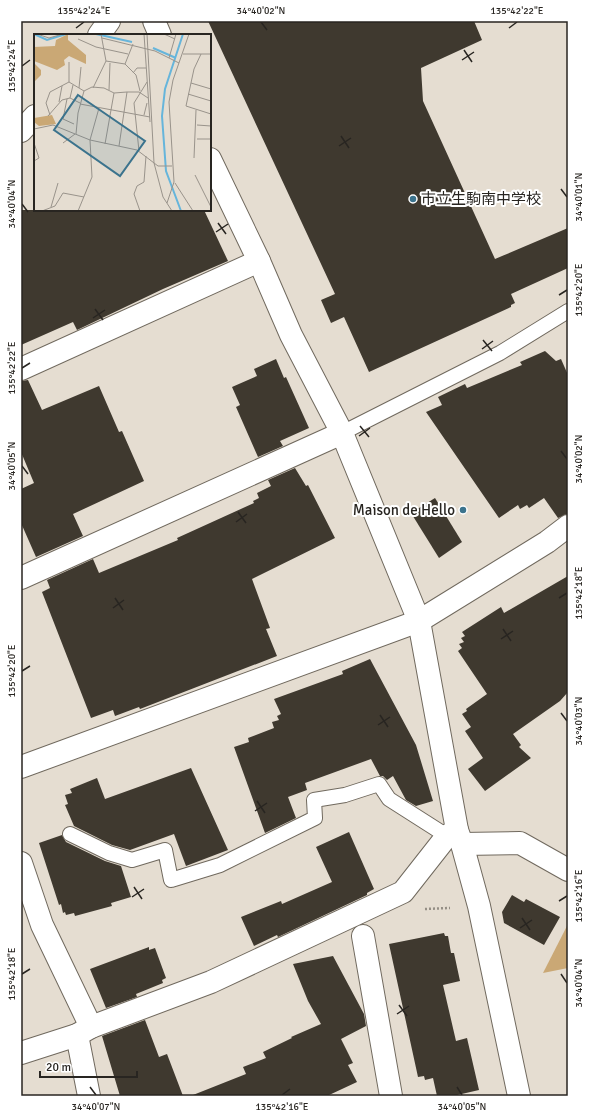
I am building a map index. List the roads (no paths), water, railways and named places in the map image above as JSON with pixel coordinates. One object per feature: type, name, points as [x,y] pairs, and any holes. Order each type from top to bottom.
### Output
[{"type":"street","points":[[100,34],[109,21]]},
{"type":"street","points":[[154,21],[160,34]]},
{"type":"street","points":[[21,131],[34,117]]},
{"type":"street","points":[[211,160],[259,261],[291,335],[342,433],[419,621],[456,837],[479,906],[519,1096]]},
{"type":"street","points":[[21,369],[259,261]]},
{"type":"street","points":[[21,578],[342,433]]},
{"type":"street","points":[[21,767],[419,621],[547,542],[568,526]]},
{"type":"street","points":[[456,837],[520,843],[568,870]]},
{"type":"street","points":[[21,1053],[84,1031],[211,982],[403,892],[456,837]]},
{"type":"street","points":[[21,863],[42,925],[84,1031],[89,1096]]},
{"type":"street","points":[[363,936],[391,1096]]},
{"type":"lane","points":[[342,433],[500,353],[568,311]]},
{"type":"lane","points":[[70,834],[109,853],[132,860],[166,850],[171,880],[220,865],[315,818],[314,800],[345,794],[379,784],[389,799],[456,837]]},
{"type":"place","name":"市立生駒南中学校","points":[[413,199]]},
{"type":"place","name":"Maison de Hello","points":[[463,510]]}]
